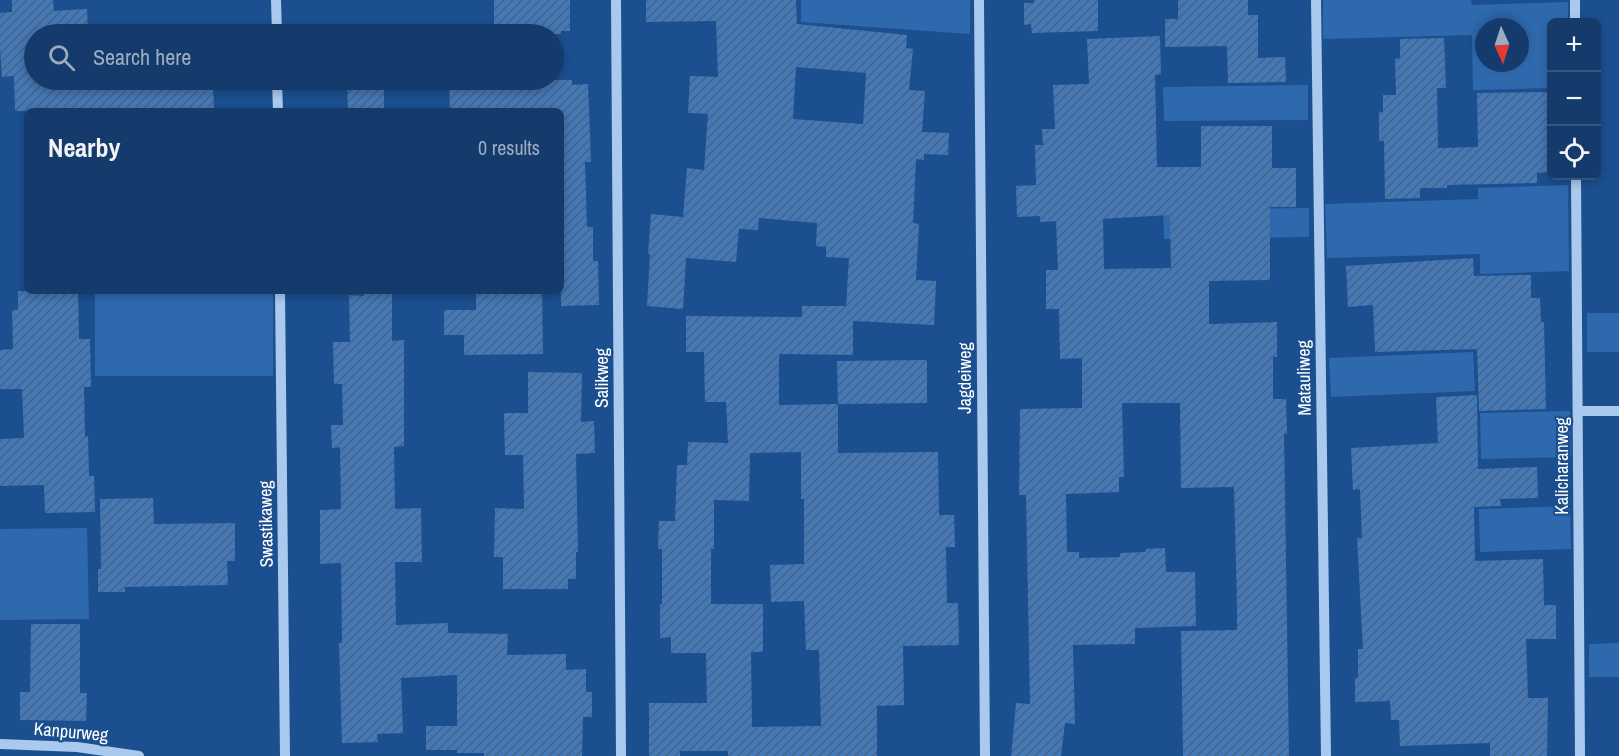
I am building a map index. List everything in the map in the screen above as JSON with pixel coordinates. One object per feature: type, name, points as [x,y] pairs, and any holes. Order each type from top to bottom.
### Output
[{"type":"street","points":[[276,0],[277,24]]},
{"type":"street","name":"Salikweg","points":[[616,0],[621,756]]},
{"type":"street","name":"Jagdeiweg","points":[[979,0],[985,756]]},
{"type":"street","name":"Matauliweg","points":[[1316,0],[1326,756]]},
{"type":"street","points":[[1575,0],[1575,18]]},
{"type":"street","points":[[277,90],[278,108]]},
{"type":"street","name":"Kalicharanweg","points":[[1576,180],[1580,756]]},
{"type":"street","name":"Swastikaweg","points":[[280,294],[285,756]]},
{"type":"street","points":[[1578,411],[1619,411]]},
{"type":"street","name":"Kanpurweg","points":[[0,744],[77,747],[139,756]]},
{"type":"shaded area","points":[[801,0],[970,0],[970,34],[801,22]]},
{"type":"shaded area","points":[[1323,0],[1471,0],[1472,5],[1568,2],[1568,18],[1547,18],[1547,88],[1473,90],[1472,35],[1323,39]]},
{"type":"shaded area","points":[[1308,85],[1308,120],[1164,121],[1163,87]]},
{"type":"shaded area","points":[[1568,185],[1569,271],[1480,274],[1480,254],[1327,258],[1325,204],[1478,199],[1478,188]]},
{"type":"shaded area","points":[[1309,208],[1309,237],[1164,239],[1163,210]]},
{"type":"shaded area","points":[[95,294],[273,294],[273,376],[95,376]]},
{"type":"shaded area","points":[[1587,313],[1619,313],[1619,352],[1587,352]]},
{"type":"shaded area","points":[[1473,352],[1475,391],[1331,397],[1329,358]]},
{"type":"shaded area","points":[[1570,411],[1571,457],[1481,459],[1480,413]]},
{"type":"shaded area","points":[[1570,506],[1571,549],[1480,552],[1479,509]]},
{"type":"shaded area","points":[[87,528],[89,619],[0,620],[0,529]]},
{"type":"shaded area","points":[[1619,643],[1619,677],[1589,677],[1589,644]]},
{"type":"building","points":[[12,0],[53,0],[54,11],[87,9],[88,24],[24,24],[24,90],[213,90],[214,108],[24,108],[24,111],[15,111],[14,76],[2,77],[0,48],[0,13],[12,12]]},
{"type":"building","points":[[494,0],[570,0],[570,31],[564,31],[564,24],[494,24]]},
{"type":"building","points":[[646,0],[796,0],[797,24],[907,35],[906,48],[913,49],[909,90],[925,91],[922,132],[949,133],[948,155],[924,154],[924,160],[916,159],[913,223],[919,224],[916,280],[936,281],[934,325],[853,321],[853,355],[780,354],[779,359],[779,405],[838,404],[838,453],[938,452],[939,515],[954,515],[955,547],[946,547],[947,603],[958,603],[959,645],[903,646],[904,705],[877,706],[877,756],[728,756],[728,751],[680,751],[680,756],[649,756],[649,703],[707,703],[706,653],[671,653],[671,637],[660,638],[662,549],[658,549],[659,521],[675,521],[677,465],[687,465],[688,442],[728,443],[726,402],[705,402],[704,352],[686,352],[686,316],[802,317],[802,306],[846,306],[849,258],[826,257],[826,247],[816,246],[817,223],[759,218],[758,230],[739,229],[736,262],[686,258],[683,309],[647,306],[651,214],[683,217],[687,168],[704,170],[708,114],[688,113],[690,76],[718,77],[716,21],[646,22]],"holes":[[[796,67],[866,73],[863,124],[793,119]],[[801,452],[804,564],[770,565],[771,602],[804,601],[806,650],[819,650],[821,726],[752,727],[751,652],[763,652],[763,604],[711,604],[714,500],[749,501],[750,453]]]},
{"type":"building","points":[[1034,0],[1098,0],[1098,31],[1032,33],[1031,24],[1024,25],[1024,3],[1034,3]]},
{"type":"building","points":[[1178,0],[1248,0],[1248,15],[1258,15],[1258,58],[1285,57],[1286,82],[1228,83],[1227,46],[1165,47],[1165,19],[1178,19]]},
{"type":"building","points":[[1160,36],[1161,74],[1155,75],[1157,167],[1201,167],[1201,126],[1272,126],[1272,168],[1296,168],[1296,207],[1270,207],[1270,280],[1209,281],[1209,324],[1277,322],[1277,357],[1273,357],[1273,399],[1286,399],[1287,434],[1284,434],[1289,756],[1183,756],[1181,631],[1237,630],[1234,487],[1181,488],[1180,403],[1122,403],[1124,477],[1119,477],[1119,492],[1066,494],[1067,552],[1079,552],[1079,558],[1120,557],[1120,553],[1165,548],[1166,572],[1195,572],[1196,626],[1135,628],[1135,644],[1073,645],[1075,724],[1065,723],[1061,756],[1011,756],[1016,703],[1030,704],[1026,495],[1019,495],[1020,409],[1082,408],[1082,358],[1060,359],[1059,309],[1046,309],[1046,270],[1058,270],[1056,221],[1040,222],[1040,216],[1017,217],[1016,186],[1036,185],[1035,145],[1043,145],[1042,129],[1055,129],[1053,85],[1089,84],[1087,39]],"holes":[[[1170,215],[1171,268],[1104,269],[1103,219]]]},
{"type":"building","points":[[1444,38],[1446,88],[1437,88],[1438,148],[1478,147],[1477,93],[1547,92],[1547,172],[1537,173],[1537,183],[1447,185],[1447,188],[1420,188],[1420,198],[1385,199],[1384,141],[1379,141],[1379,112],[1383,112],[1383,95],[1396,95],[1395,59],[1400,58],[1400,39]]},
{"type":"building","points":[[564,80],[572,80],[572,85],[588,84],[591,162],[585,162],[587,227],[593,227],[593,261],[598,261],[599,305],[561,306],[561,294],[564,294],[564,108],[450,108],[449,90],[564,90]]},
{"type":"building","points":[[347,90],[384,90],[384,108],[348,108]]},
{"type":"building","points":[[1473,258],[1474,276],[1531,275],[1531,298],[1540,298],[1541,322],[1544,322],[1546,409],[1479,411],[1477,349],[1375,352],[1373,305],[1348,307],[1346,266]]},
{"type":"building","points":[[18,291],[24,291],[24,294],[78,294],[79,339],[90,339],[91,387],[84,387],[85,437],[88,436],[89,476],[94,476],[95,512],[45,513],[44,485],[0,486],[0,439],[24,438],[22,389],[0,389],[0,350],[13,349],[12,310],[18,310]]},
{"type":"building","points":[[364,294],[392,294],[392,341],[404,340],[404,446],[394,447],[395,509],[421,508],[422,562],[395,562],[396,625],[448,623],[448,633],[508,634],[507,655],[566,654],[566,670],[586,669],[586,692],[592,692],[592,717],[583,717],[582,756],[484,756],[484,753],[457,753],[457,750],[426,750],[426,726],[457,726],[457,675],[401,678],[403,733],[377,734],[378,742],[342,743],[339,643],[342,643],[341,563],[320,564],[320,510],[341,509],[340,447],[332,448],[331,425],[343,425],[342,384],[334,384],[333,342],[350,342],[349,295],[364,296]]},
{"type":"building","points":[[476,294],[542,294],[543,354],[464,355],[464,335],[444,335],[444,310],[476,310]]},
{"type":"building","points":[[927,360],[927,403],[838,404],[837,361]]},
{"type":"building","points":[[528,372],[582,373],[581,422],[594,421],[595,453],[576,454],[578,552],[576,552],[576,579],[568,579],[568,589],[503,589],[503,557],[494,557],[495,508],[524,509],[523,455],[505,455],[504,413],[528,413]]},
{"type":"building","points":[[1477,395],[1478,469],[1537,467],[1538,498],[1500,499],[1501,506],[1474,507],[1475,561],[1543,559],[1544,605],[1556,605],[1556,639],[1526,639],[1528,698],[1548,698],[1547,756],[1490,756],[1490,743],[1400,746],[1399,720],[1391,720],[1390,701],[1355,702],[1358,649],[1363,649],[1357,538],[1362,538],[1360,489],[1353,490],[1351,448],[1438,443],[1436,397]]},
{"type":"building","points":[[153,498],[154,524],[235,523],[235,561],[227,561],[228,585],[125,587],[125,592],[98,592],[98,569],[101,569],[100,499]]},
{"type":"building","points":[[31,624],[80,624],[80,693],[87,693],[86,721],[20,720],[20,692],[30,692]]}]
